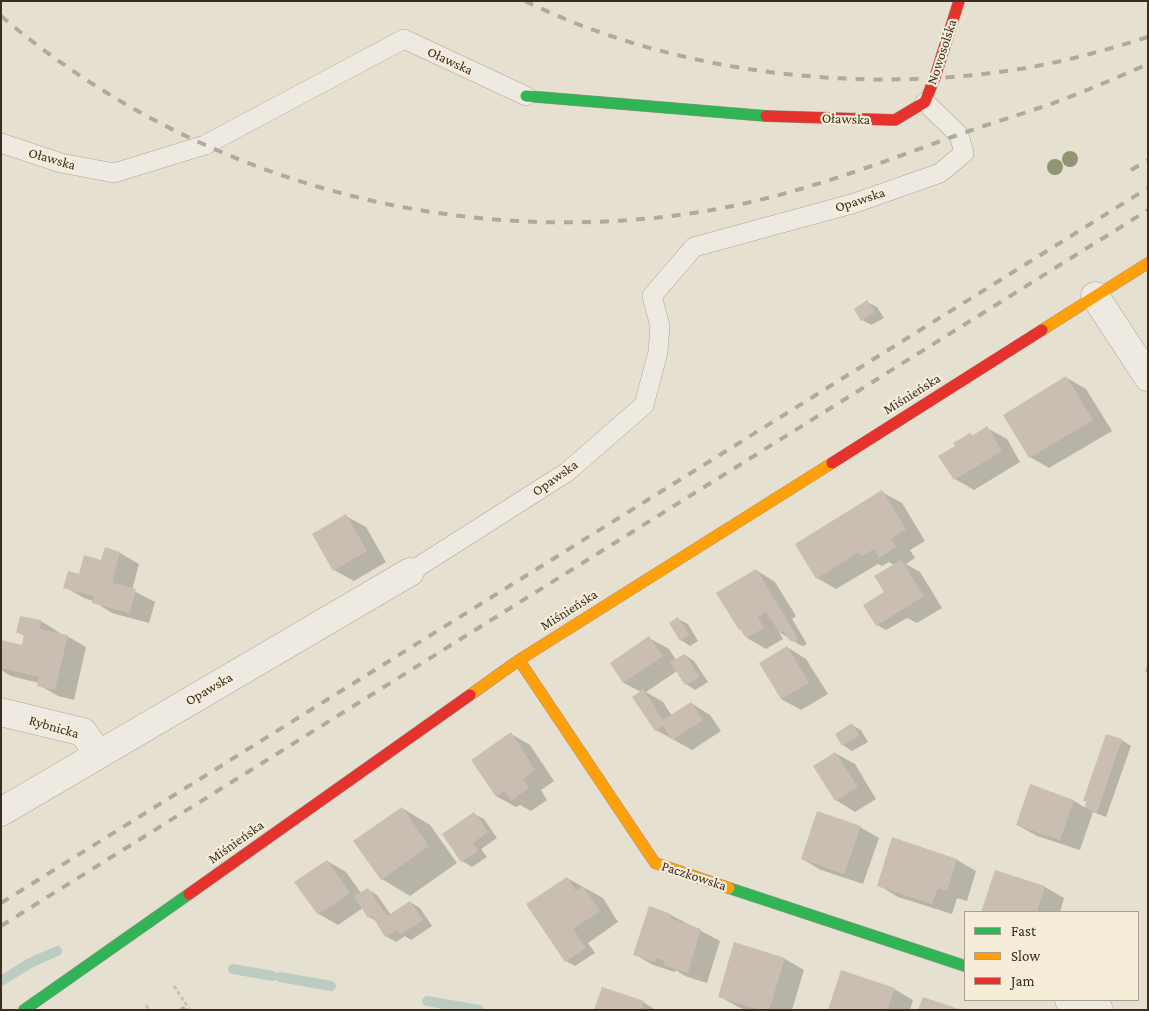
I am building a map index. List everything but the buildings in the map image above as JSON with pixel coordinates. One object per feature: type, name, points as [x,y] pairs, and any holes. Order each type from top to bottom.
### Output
[{"type":"street","name":"Nowosolska","points":[[925,102],[935,77],[959,1]]},
{"type":"street","name":"Oławska","points":[[526,96],[748,116],[895,120],[925,102]]},
{"type":"street","name":"Miśnieńska","points":[[24,1010],[519,660],[1148,263]]},
{"type":"street","points":[[1095,296],[1148,377]]},
{"type":"street","name":"Opawska","points":[[1,812],[410,572]]},
{"type":"street","name":"Paczkowska","points":[[519,660],[655,863],[964,966]]},
{"type":"street","name":"Rybnicka","points":[[1,712],[82,732],[98,754]]},
{"type":"street","points":[[1072,1001],[1099,1010]]},
{"type":"lane","name":"Oławska","points":[[1,143],[61,163],[114,173],[205,145],[404,39],[526,96]]},
{"type":"lane","name":"Opawska","points":[[410,572],[567,472],[644,405],[658,352],[660,326],[652,296],[694,247],[874,196],[940,173],[964,153],[959,135],[925,102]]},
{"type":"path","points":[[174,986],[190,1010]]},
{"type":"path","points":[[146,1005],[149,1010]]},
{"type":"waterway","points":[[1,981],[30,963],[57,951]]},
{"type":"waterway","points":[[233,969],[273,976]]},
{"type":"waterway","points":[[280,977],[331,986]]},
{"type":"waterway","points":[[427,1001],[479,1010]]},
{"type":"railway","points":[[525,1],[584,27],[647,47],[712,63],[779,73],[846,79],[913,79],[978,75],[1042,65],[1148,37]]},
{"type":"railway","points":[[1,16],[77,73],[158,122],[243,161],[332,191],[424,211],[517,221],[612,221],[706,211],[769,198],[831,180],[1051,104],[1148,64]]},
{"type":"railway","points":[[1131,170],[1148,160]]},
{"type":"railway","points":[[1,903],[1148,188]]},
{"type":"railway","points":[[1,926],[1148,210]]},
{"type":"traffic: fast","points":[[526,96],[766,116]]},
{"type":"traffic: fast","points":[[729,888],[964,966]]},
{"type":"traffic: fast","points":[[24,1010],[189,894]]},
{"type":"traffic: slow","points":[[1042,330],[1148,263]]},
{"type":"traffic: slow","points":[[470,695],[519,660],[832,463]]},
{"type":"traffic: slow","points":[[519,660],[655,863],[729,888]]},
{"type":"traffic: jam","points":[[766,116],[895,120],[925,102],[935,77],[959,1]]},
{"type":"traffic: jam","points":[[832,463],[1042,330]]},
{"type":"traffic: jam","points":[[189,894],[470,695]]}]
